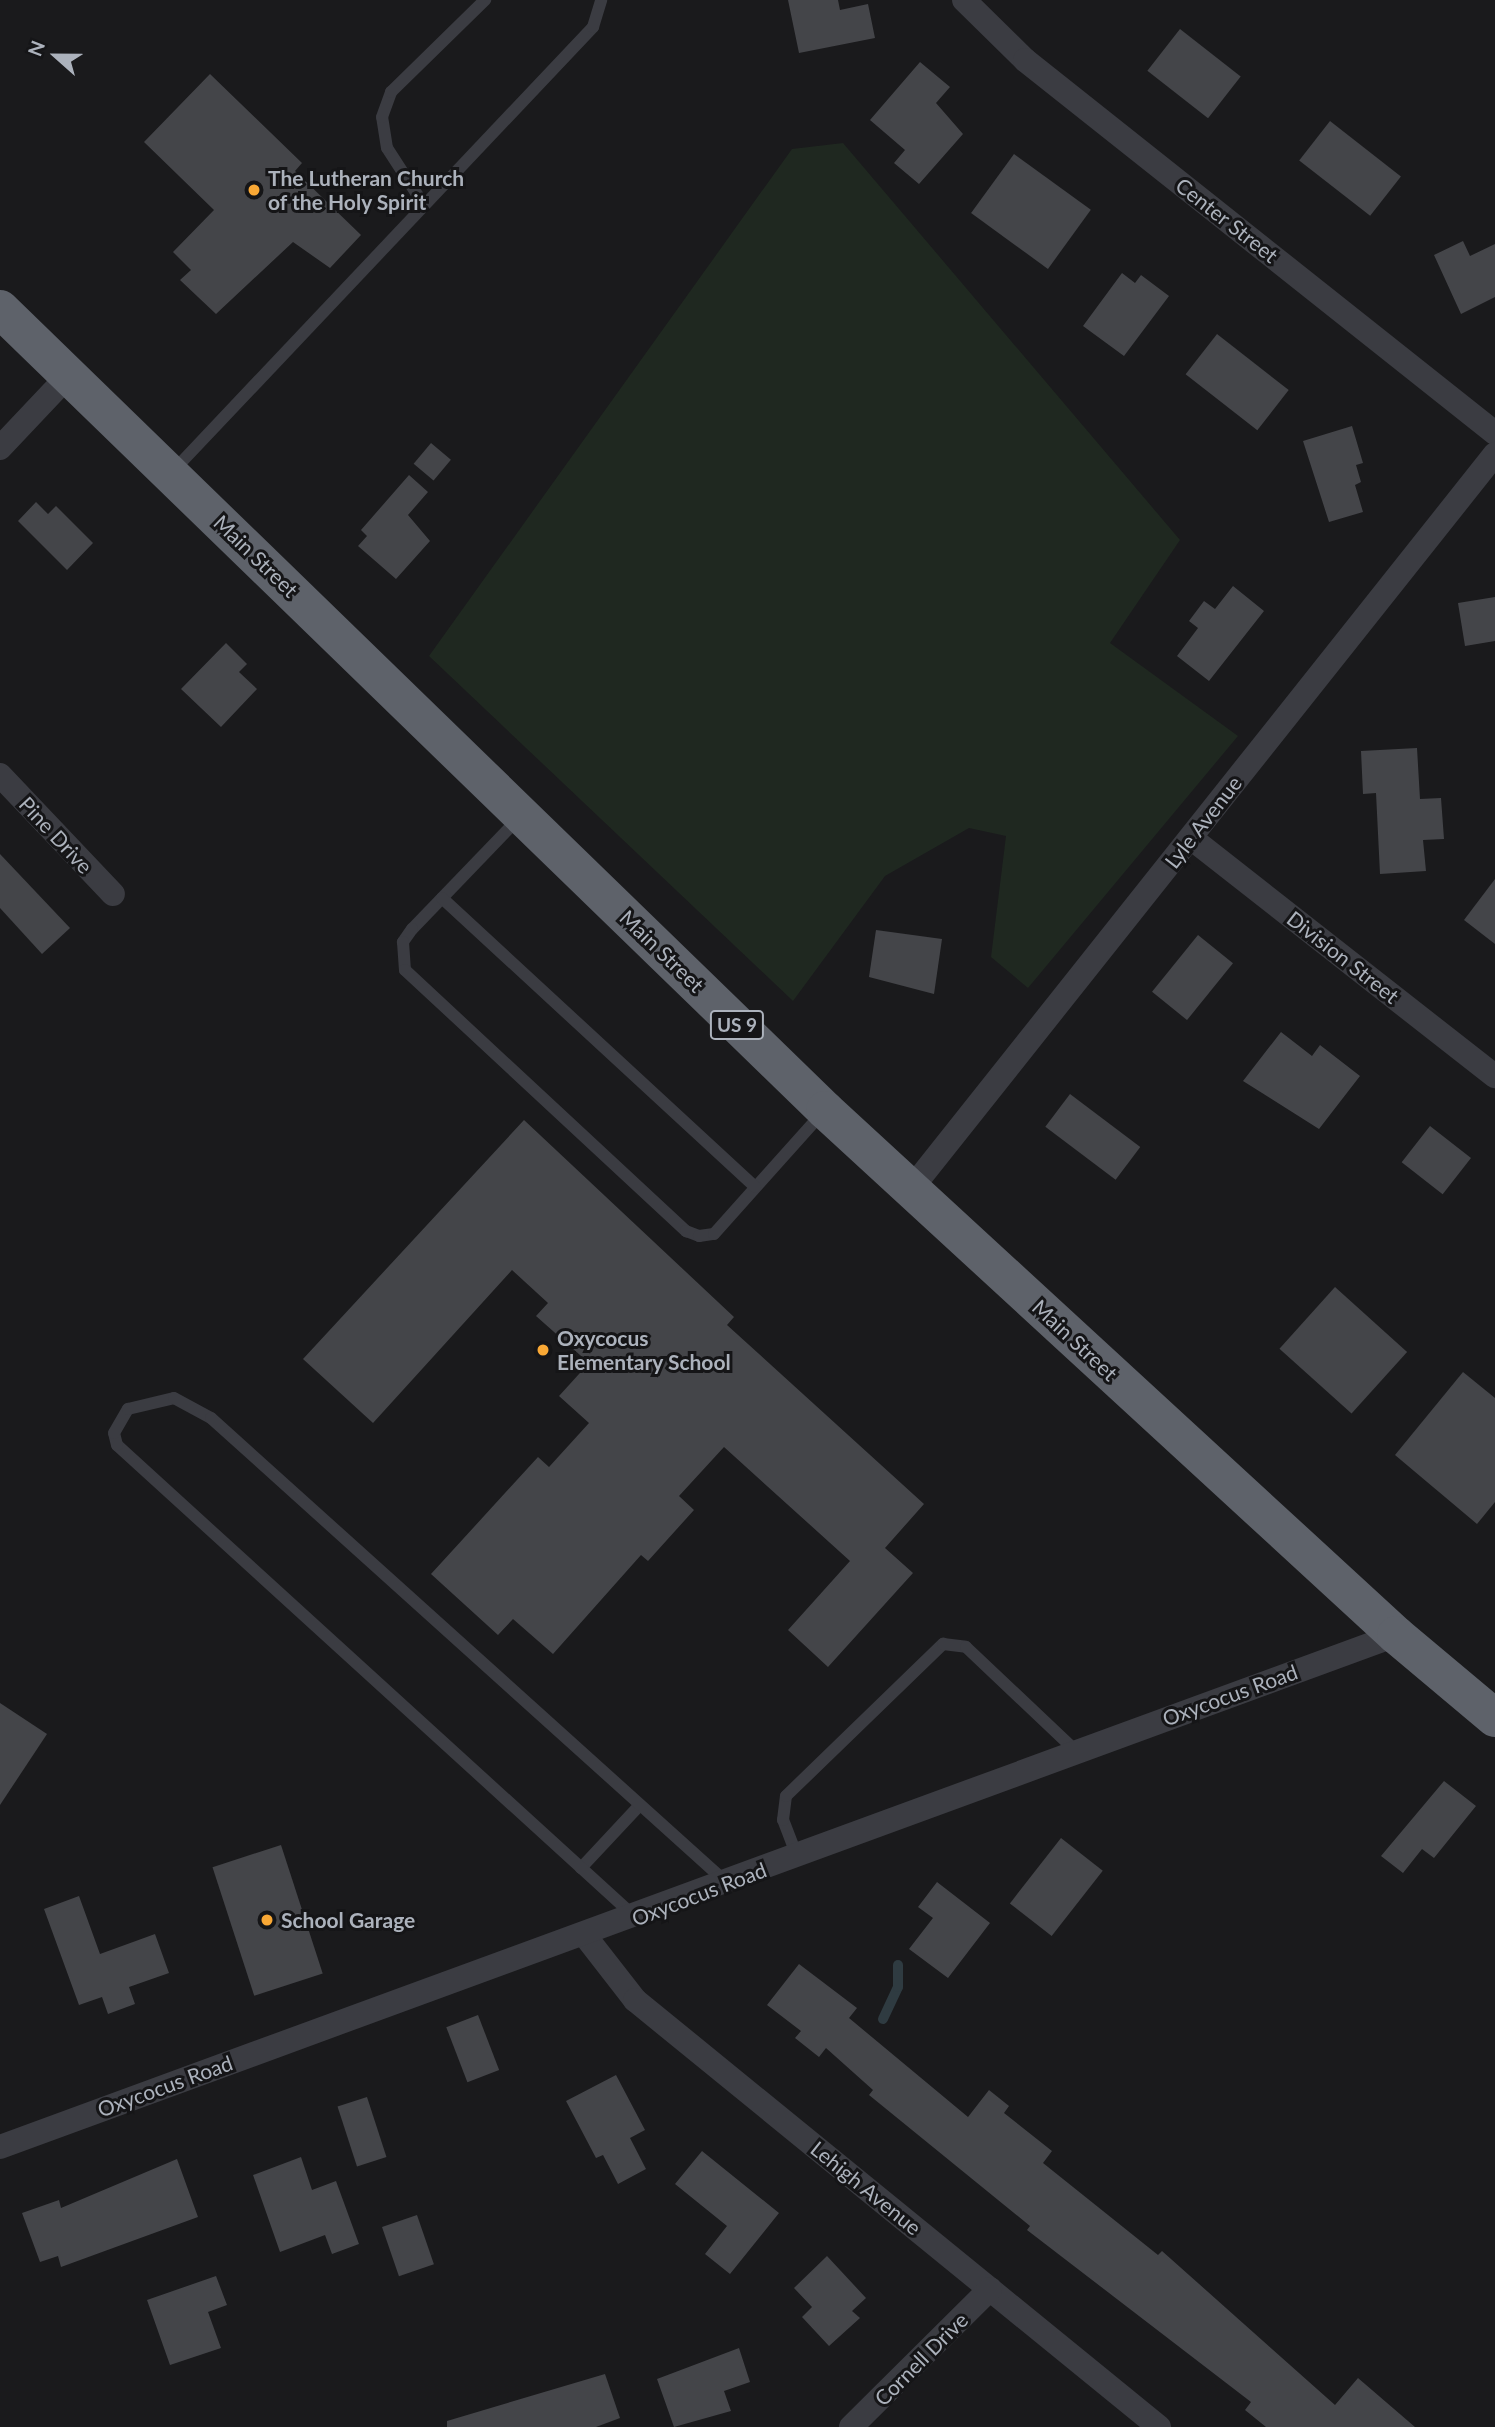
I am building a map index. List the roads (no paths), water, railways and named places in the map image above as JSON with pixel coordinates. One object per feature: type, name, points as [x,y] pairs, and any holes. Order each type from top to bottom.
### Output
[{"type":"highway","name":"Main Street","points":[[0,309],[825,1110],[1396,1635],[1495,1718]]},
{"type":"street","name":"Center Street","points":[[964,0],[1025,60],[1495,433]]},
{"type":"street","points":[[0,448],[69,376]]},
{"type":"street","name":"Lyle Avenue","points":[[911,1189],[1495,454]]},
{"type":"street","name":"Pine Drive","points":[[0,775],[113,894]]},
{"type":"street","name":"Division Street","points":[[1191,838],[1495,1076]]},
{"type":"street","name":"Oxycocus Road","points":[[0,2147],[586,1937],[1075,1750],[1396,1635]]},
{"type":"street","name":"Lehigh Avenue","points":[[586,1937],[635,2000],[1160,2427]]},
{"type":"street","name":"Cornell Drive","points":[[850,2427],[990,2289]]},
{"type":"lane","points":[[422,202],[387,148],[383,117],[391,92],[485,0]]},
{"type":"lane","points":[[171,473],[422,202],[593,27],[601,0]]},
{"type":"lane","points":[[521,816],[403,942],[405,971],[686,1231],[714,1234],[825,1110]]},
{"type":"lane","points":[[442,898],[755,1187]]},
{"type":"lane","points":[[636,1918],[117,1445],[114,1433],[128,1409],[174,1398],[211,1418],[727,1883]]},
{"type":"lane","points":[[797,1856],[783,1820],[786,1796],[943,1644],[965,1647],[1075,1750]]},
{"type":"lane","points":[[581,1868],[640,1805]]},
{"type":"waterway","points":[[883,2019],[898,1987],[898,1965]]},
{"type":"place","name":"The Lutheran Church of the Holy Spirit","points":[[254,190]]},
{"type":"place","name":"Oxycocus Elementary School","points":[[543,1350]]},
{"type":"place","name":"School Garage","points":[[267,1920]]}]
